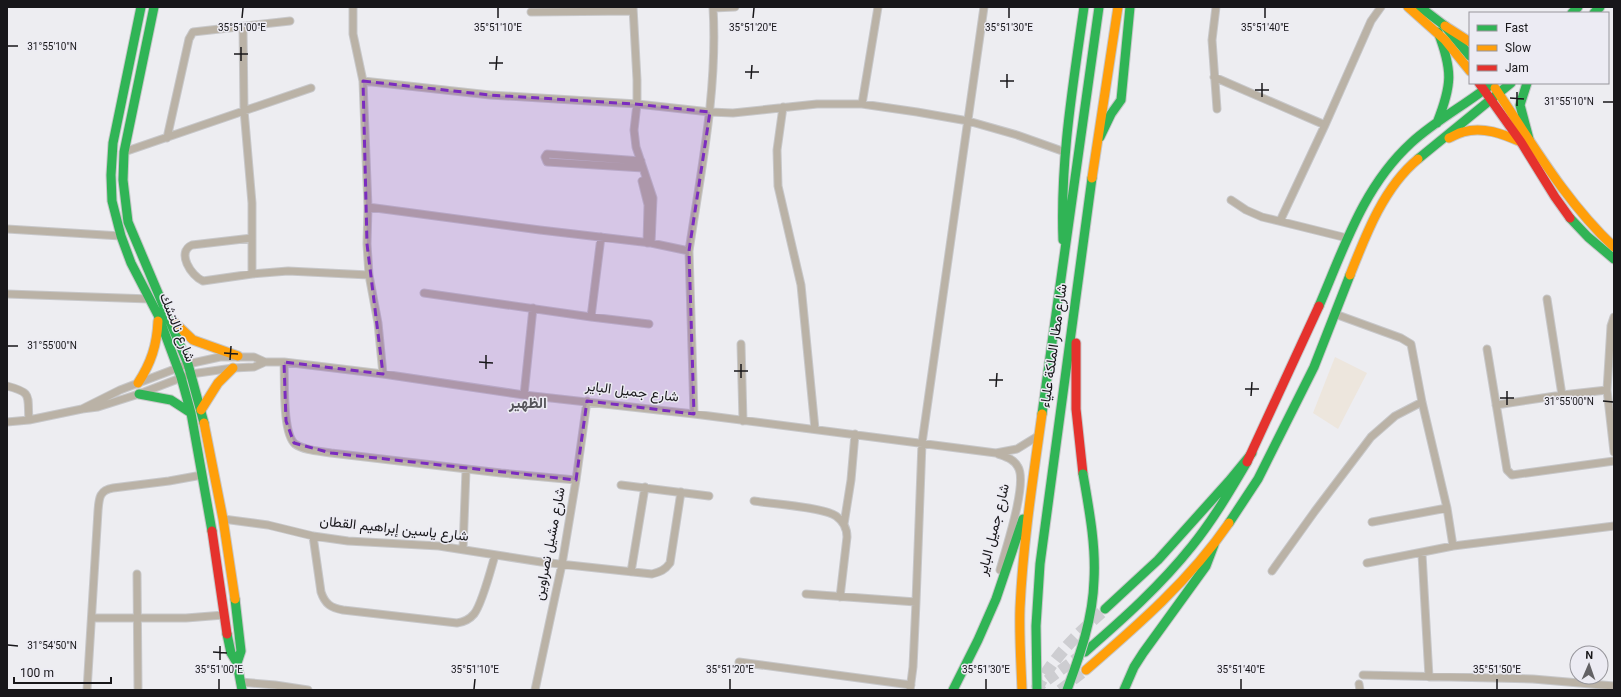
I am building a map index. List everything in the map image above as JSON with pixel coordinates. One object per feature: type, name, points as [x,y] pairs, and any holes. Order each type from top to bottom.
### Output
[{"type":"main road","name":"شارع نالتشك","points":[[141,7],[113,143],[111,162],[112,201],[121,236],[132,263],[158,315],[181,377],[191,413],[213,538],[224,615],[231,653],[237,663],[241,686]]},
{"type":"main road","name":"شارع نالتشك","points":[[154,7],[124,152],[123,180],[128,222],[155,289],[188,364],[201,410],[223,519],[240,634],[241,651],[237,663]]},
{"type":"main road","points":[[1064,253],[1062,209],[1065,152],[1084,7]]},
{"type":"main road","name":"شارع مطار الملكة علياء","points":[[1022,690],[1020,656],[1020,604],[1031,498],[1099,7]]},
{"type":"main road","name":"شارع مطار الملكة علياء","points":[[1037,690],[1036,626],[1040,564],[1097,143],[1118,7]]},
{"type":"main road","points":[[1097,143],[1121,100],[1130,7]]},
{"type":"main road","points":[[1408,7],[1442,29],[1469,42]]},
{"type":"main road","points":[[1420,7],[1469,55]]},
{"type":"main road","points":[[1442,29],[1453,49],[1469,70]]},
{"type":"main road","points":[[1436,124],[1448,94],[1451,77],[1442,29]]},
{"type":"main road","points":[[1493,84],[1525,140],[1555,197],[1570,218],[1588,237],[1614,259]]},
{"type":"main road","points":[[1086,670],[1143,620],[1187,577],[1214,546],[1258,479],[1314,367],[1362,244],[1387,195],[1411,166],[1490,99],[1511,84]]},
{"type":"main road","points":[[1525,140],[1520,105],[1527,84]]},
{"type":"main road","points":[[1085,652],[1126,617],[1192,546],[1229,493],[1252,453],[1311,326],[1347,238],[1363,204],[1381,176],[1414,141],[1482,86],[1490,99],[1525,140],[1565,193],[1597,231],[1614,247]]},
{"type":"main road","points":[[1436,144],[1465,131],[1475,129],[1505,134],[1525,140]]},
{"type":"main road","points":[[1067,690],[1088,622],[1093,595],[1093,545],[1076,409],[1076,301]]},
{"type":"main road","points":[[138,383],[152,359],[156,347],[158,315]]},
{"type":"main road","points":[[169,318],[193,340],[238,356]]},
{"type":"main road","points":[[201,410],[218,383],[233,368]]},
{"type":"main road","points":[[139,394],[170,400],[191,413]]},
{"type":"main road","points":[[1105,609],[1158,560],[1230,481],[1252,453]]},
{"type":"main road","points":[[953,690],[985,626],[996,599],[1031,498]]},
{"type":"main road","points":[[1124,690],[1134,667],[1143,653],[1206,566],[1214,546]]},
{"type":"street","points":[[353,7],[353,34],[363,81],[369,275],[378,323],[383,374]]},
{"type":"street","points":[[694,414],[689,251],[710,112],[713,52],[713,7],[735,7]]},
{"type":"street","points":[[862,104],[878,7]]},
{"type":"street","points":[[739,662],[910,688],[916,602],[922,443],[984,7]]},
{"type":"street","points":[[1216,7],[1212,32],[1217,109]]},
{"type":"street","points":[[1280,221],[1325,125],[1371,21],[1381,7]]},
{"type":"street","points":[[531,12],[633,9],[637,80],[634,104],[634,130],[636,147],[648,199],[649,243]]},
{"type":"street","points":[[167,138],[191,34],[200,30],[243,27],[290,21]]},
{"type":"street","points":[[243,27],[244,110],[252,203],[252,274]]},
{"type":"street","points":[[1214,77],[1325,125]]},
{"type":"street","points":[[363,81],[490,95],[634,104],[710,112],[733,113],[823,104],[862,104],[968,121],[1017,135],[1065,152]]},
{"type":"street","points":[[124,152],[311,88]]},
{"type":"street","points":[[784,107],[777,150],[778,186],[801,285],[814,429]]},
{"type":"street","points":[[547,154],[561,155],[640,165],[547,162],[545,157],[547,154]]},
{"type":"street","points":[[561,155],[561,163]]},
{"type":"street","points":[[1231,200],[1254,214],[1347,238]]},
{"type":"street","points":[[368,207],[649,243],[689,251]]},
{"type":"street","points":[[7,229],[121,236]]},
{"type":"street","points":[[591,317],[601,237]]},
{"type":"street","points":[[252,238],[192,245],[187,247],[184,254],[192,273],[203,281],[252,274],[288,271],[369,275]]},
{"type":"street","points":[[424,293],[649,324]]},
{"type":"street","points":[[7,294],[150,299]]},
{"type":"street","points":[[1547,299],[1562,395]]},
{"type":"street","points":[[524,395],[534,308]]},
{"type":"street","points":[[1335,314],[1401,338],[1411,344],[1422,402],[1447,508],[1453,546]]},
{"type":"street","points":[[1614,317],[1611,326],[1612,355],[1607,390],[1614,452]]},
{"type":"street","points":[[741,344],[743,421]]},
{"type":"street","points":[[1487,349],[1507,470],[1512,475],[1614,462]]},
{"type":"street","name":"شارع جميل الباير","points":[[82,409],[95,401],[177,367],[204,359],[238,356],[254,357],[265,362],[284,362],[383,374],[524,395],[694,414],[996,453],[1016,464],[1021,474],[1021,482],[1005,554],[986,613],[985,626]]},
{"type":"street","name":"شارع جميل الباير","points":[[7,422],[29,420],[98,407],[139,394],[191,374],[233,368],[254,367],[265,362]]},
{"type":"street","points":[[284,362],[286,421],[291,439],[299,446],[310,450],[466,470],[576,480]]},
{"type":"street","points":[[7,386],[24,391],[27,394],[29,420]]},
{"type":"street","points":[[1496,405],[1607,390]]},
{"type":"street","name":"شارع مشيل نصراوين","points":[[534,690],[562,564],[587,401]]},
{"type":"street","points":[[1272,571],[1371,437],[1395,416],[1422,402]]},
{"type":"street","points":[[840,596],[847,537],[844,524],[856,434]]},
{"type":"street","name":"شارع جميل الباير","points":[[996,453],[1017,449],[1040,435]]},
{"type":"street","points":[[463,549],[466,470]]},
{"type":"street","points":[[87,690],[98,511],[102,493],[113,488],[202,475]]},
{"type":"street","points":[[621,485],[709,496]]},
{"type":"street","points":[[631,572],[645,487]]},
{"type":"street","name":"شارع ياسين إبراهيم القطان","points":[[223,519],[268,525],[313,536],[348,541],[463,549],[562,564],[652,574],[660,573],[667,568],[670,562],[681,492]]},
{"type":"street","points":[[754,501],[828,512],[839,518],[844,524]]},
{"type":"street","points":[[1372,522],[1447,508]]},
{"type":"street","points":[[1367,563],[1422,554],[1453,546],[1614,526]]},
{"type":"street","points":[[313,536],[321,592],[324,601],[329,606],[343,610],[457,623],[469,618],[476,612],[495,555]]},
{"type":"street","points":[[1422,554],[1429,677]]},
{"type":"street","points":[[137,574],[138,688]]},
{"type":"street","points":[[806,594],[916,602]]},
{"type":"street","points":[[92,618],[186,618],[224,615]]},
{"type":"street","points":[[1363,674],[1533,679],[1614,686]]},
{"type":"street","points":[[241,686],[275,685],[308,690]]},
{"type":"highlighted area","points":[[363,81],[490,95],[635,104],[710,112],[689,251],[694,414],[587,401],[576,480],[331,453],[294,443],[286,421],[284,362],[383,374],[367,244]]},
{"type":"shaded area","points":[[1335,357],[1367,373],[1338,429],[1313,413]]},
{"type":"tunnel","points":[[1036,690],[1058,656],[1105,609]]},
{"type":"tunnel","points":[[1034,690],[1081,655]]},
{"type":"tunnel","points":[[1060,690],[1086,670]]},
{"type":"traffic: fast","points":[[141,7],[113,143],[111,175],[112,201],[121,236],[131,263],[158,315],[181,377],[191,413],[212,531]]},
{"type":"traffic: fast","points":[[154,7],[124,152],[123,180],[128,222],[188,364],[204,423]]},
{"type":"traffic: fast","points":[[1063,240],[1063,181],[1065,152],[1084,7]]},
{"type":"traffic: fast","points":[[1042,414],[1099,7]]},
{"type":"traffic: fast","points":[[1100,137],[1111,114],[1121,100],[1130,7]]},
{"type":"traffic: fast","points":[[1420,7],[1445,26],[1469,55]]},
{"type":"traffic: fast","points":[[1573,12],[1578,7]]},
{"type":"traffic: fast","points":[[1595,12],[1600,7]]},
{"type":"traffic: fast","points":[[1437,123],[1446,98],[1449,78],[1446,57],[1438,32]]},
{"type":"traffic: fast","points":[[1319,306],[1356,219],[1367,199],[1394,160],[1411,143],[1441,119],[1492,84]]},
{"type":"traffic: fast","points":[[1418,159],[1510,84]]},
{"type":"traffic: fast","points":[[1527,84],[1520,105],[1529,139]]},
{"type":"traffic: fast","points":[[1037,690],[1036,626],[1040,564],[1092,178]]},
{"type":"traffic: fast","points":[[1570,218],[1588,237],[1614,259]]},
{"type":"traffic: fast","points":[[1229,523],[1258,479],[1314,367],[1350,275]]},
{"type":"traffic: fast","points":[[139,394],[171,400],[191,413]]},
{"type":"traffic: fast","points":[[1105,609],[1158,560],[1229,481],[1252,453]]},
{"type":"traffic: fast","points":[[1085,652],[1141,602],[1180,561],[1214,516],[1247,462]]},
{"type":"traffic: fast","points":[[1067,690],[1085,636],[1093,594],[1093,540],[1083,474]]},
{"type":"traffic: fast","points":[[953,690],[978,640],[996,599],[1023,519]]},
{"type":"traffic: fast","points":[[1124,690],[1134,667],[1143,653],[1206,566],[1214,545]]},
{"type":"traffic: fast","points":[[235,599],[241,651],[237,663]]},
{"type":"traffic: fast","points":[[227,634],[231,653],[237,663],[242,690]]},
{"type":"traffic: slow","points":[[1092,178],[1118,7]]},
{"type":"traffic: slow","points":[[1408,7],[1445,40],[1469,70]]},
{"type":"traffic: slow","points":[[1445,26],[1469,41]]},
{"type":"traffic: slow","points":[[1495,88],[1550,171],[1580,210],[1614,247]]},
{"type":"traffic: slow","points":[[1449,138],[1461,132],[1470,130],[1485,130],[1507,136],[1521,142]]},
{"type":"traffic: slow","points":[[1350,275],[1377,212],[1395,183],[1418,159]]},
{"type":"traffic: slow","points":[[138,383],[152,354],[158,321]]},
{"type":"traffic: slow","points":[[174,322],[193,340],[238,356]]},
{"type":"traffic: slow","points":[[201,410],[218,383],[233,368]]},
{"type":"traffic: slow","points":[[1022,690],[1020,628],[1021,584],[1042,414]]},
{"type":"traffic: slow","points":[[204,423],[223,519],[235,599]]},
{"type":"traffic: slow","points":[[1086,670],[1144,619],[1180,583],[1198,564],[1229,523]]},
{"type":"traffic: jam","points":[[1480,84],[1521,142],[1555,197],[1570,218]]},
{"type":"traffic: jam","points":[[1247,462],[1319,306]]},
{"type":"traffic: jam","points":[[1076,343],[1076,409],[1083,474]]},
{"type":"traffic: jam","points":[[212,531],[227,634]]},
{"type":"district","name":"الظهير","points":[[528,404]]}]
